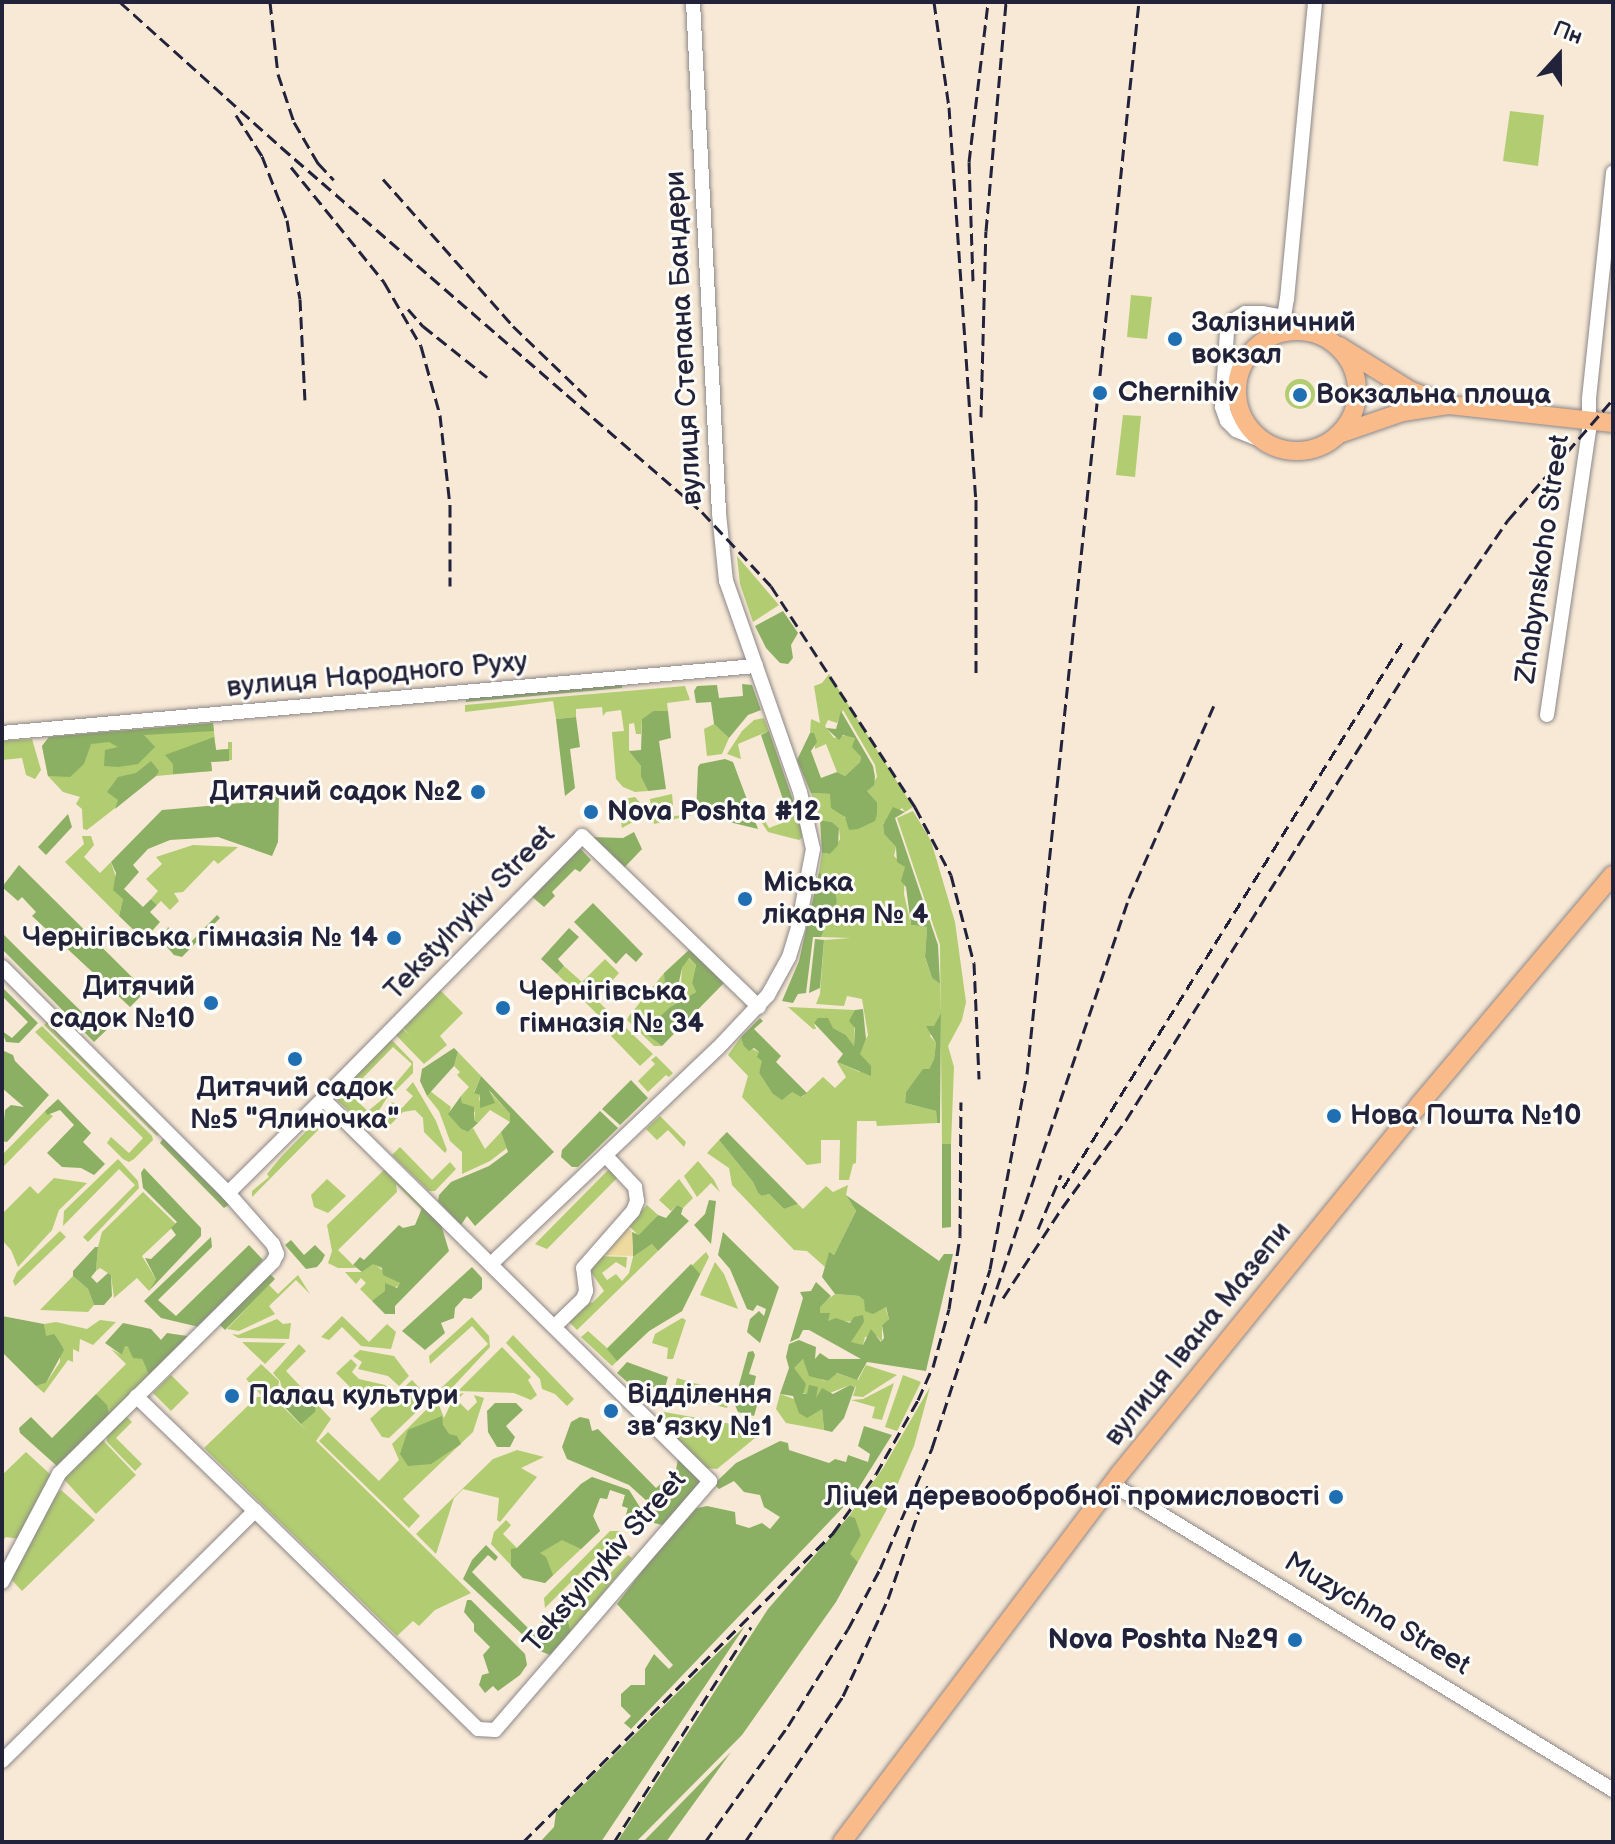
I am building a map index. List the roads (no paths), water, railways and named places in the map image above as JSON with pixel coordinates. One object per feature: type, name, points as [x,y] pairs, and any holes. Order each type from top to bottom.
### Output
[{"type":"main road","points":[[1449,405],[1372,420],[1315,449],[1298,452],[1280,449],[1263,441],[1242,418],[1236,389],[1245,359],[1268,338],[1303,331],[1365,359],[1411,391],[1449,405],[1613,423]]},
{"type":"main road","points":[[1336,345],[1351,365],[1357,389],[1349,421],[1339,435]]},
{"type":"main road","name":"вулиця Івана Мазепи","points":[[842,1842],[1112,1484],[1419,1105],[1613,875]]},
{"type":"street","name":"вулиця Степана Бандери","points":[[693,2],[719,513],[726,581],[756,666]]},
{"type":"street","points":[[1268,338],[1284,317],[1315,2]]},
{"type":"street","name":"Zhabynskoho Street","points":[[1547,715],[1589,420],[1613,172]]},
{"type":"street","points":[[1263,441],[1236,430],[1227,421],[1222,407],[1226,341],[1234,320],[1245,313],[1284,317],[1303,331]]},
{"type":"street","points":[[1222,407],[1236,389],[1226,341]]},
{"type":"street","name":"вулиця Народного Руху","points":[[2,733],[756,666]]},
{"type":"street","points":[[491,1264],[759,1007],[789,957],[813,849],[800,792],[756,666]]},
{"type":"street","name":"Tekstylnykiv Street","points":[[228,1193],[582,836],[759,1007]]},
{"type":"street","points":[[2,967],[228,1193],[273,1244],[277,1254],[273,1262],[59,1474],[2,1582]]},
{"type":"street","name":"Tekstylnykiv Street","points":[[255,1511],[478,1729],[495,1730],[710,1481],[556,1325],[323,1099]]},
{"type":"street","points":[[556,1325],[583,1299],[586,1291],[583,1268],[633,1211],[637,1201],[635,1187],[606,1156]]},
{"type":"street","points":[[2,1761],[255,1511],[136,1396]]},
{"type":"street","name":"Muzychna Street","points":[[1112,1484],[1613,1790]]},
{"type":"railway","points":[[120,2],[281,147],[702,512],[771,586],[915,807],[951,875],[974,963],[979,1079]]},
{"type":"railway","points":[[270,2],[278,74],[294,122],[318,163],[334,180]]},
{"type":"railway","points":[[934,2],[949,107],[976,499],[976,675]]},
{"type":"railway","points":[[973,281],[969,162],[988,2]]},
{"type":"railway","points":[[981,417],[986,231],[1006,2]]},
{"type":"railway","points":[[705,1842],[788,1726],[848,1629],[880,1569],[932,1448],[990,1269],[1027,1074],[1139,2]]},
{"type":"railway","points":[[236,115],[262,156],[287,220],[300,299],[305,400]]},
{"type":"railway","points":[[291,167],[384,282],[421,346],[440,415],[450,505],[450,586]]},
{"type":"railway","points":[[383,179],[513,326],[591,401]]},
{"type":"railway","points":[[408,309],[423,326],[487,377]]},
{"type":"railway","points":[[1003,1298],[1062,1208],[1126,1120],[1434,628],[1508,520],[1613,399]]},
{"type":"railway","points":[[1063,1188],[1402,643]]},
{"type":"railway","points":[[985,1323],[1129,898],[1214,705]]},
{"type":"railway","points":[[523,1842],[833,1533],[876,1474],[933,1367],[949,1309],[960,1236],[961,1102]]},
{"type":"railway","points":[[1038,1229],[1061,1175]]},
{"type":"railway","points":[[745,1842],[843,1696],[888,1599],[928,1485]]},
{"type":"railway","points":[[614,1842],[751,1627]]},
{"type":"place","name":"Залізничний вокзал","points":[[1175,339]]},
{"type":"place","name":"Chernihiv","points":[[1100,393]]},
{"type":"place","name":"Вокзальна площа","points":[[1300,395]]},
{"type":"place","name":"Дитячий садок №2","points":[[478,792]]},
{"type":"place","name":"Nova Poshta #12","points":[[591,812]]},
{"type":"place","name":"Міська лікарня № 4","points":[[745,899]]},
{"type":"place","name":"Чернігівська гімназія № 14","points":[[394,938]]},
{"type":"place","name":"Дитячий садок №10","points":[[211,1003]]},
{"type":"place","name":"Чернігівська гімназія № 34","points":[[503,1008]]},
{"type":"place","name":"Дитячий садок №5 \"Ялиночка\"","points":[[295,1059]]},
{"type":"place","name":"Нова Пошта №10","points":[[1334,1116]]},
{"type":"place","name":"Палац культури","points":[[232,1396]]},
{"type":"place","name":"Відділення зв’язку №1","points":[[611,1411]]},
{"type":"place","name":"Ліцей деревообробної промисловості","points":[[1336,1497]]},
{"type":"place","name":"Nova Poshta №29","points":[[1295,1640]]}]
